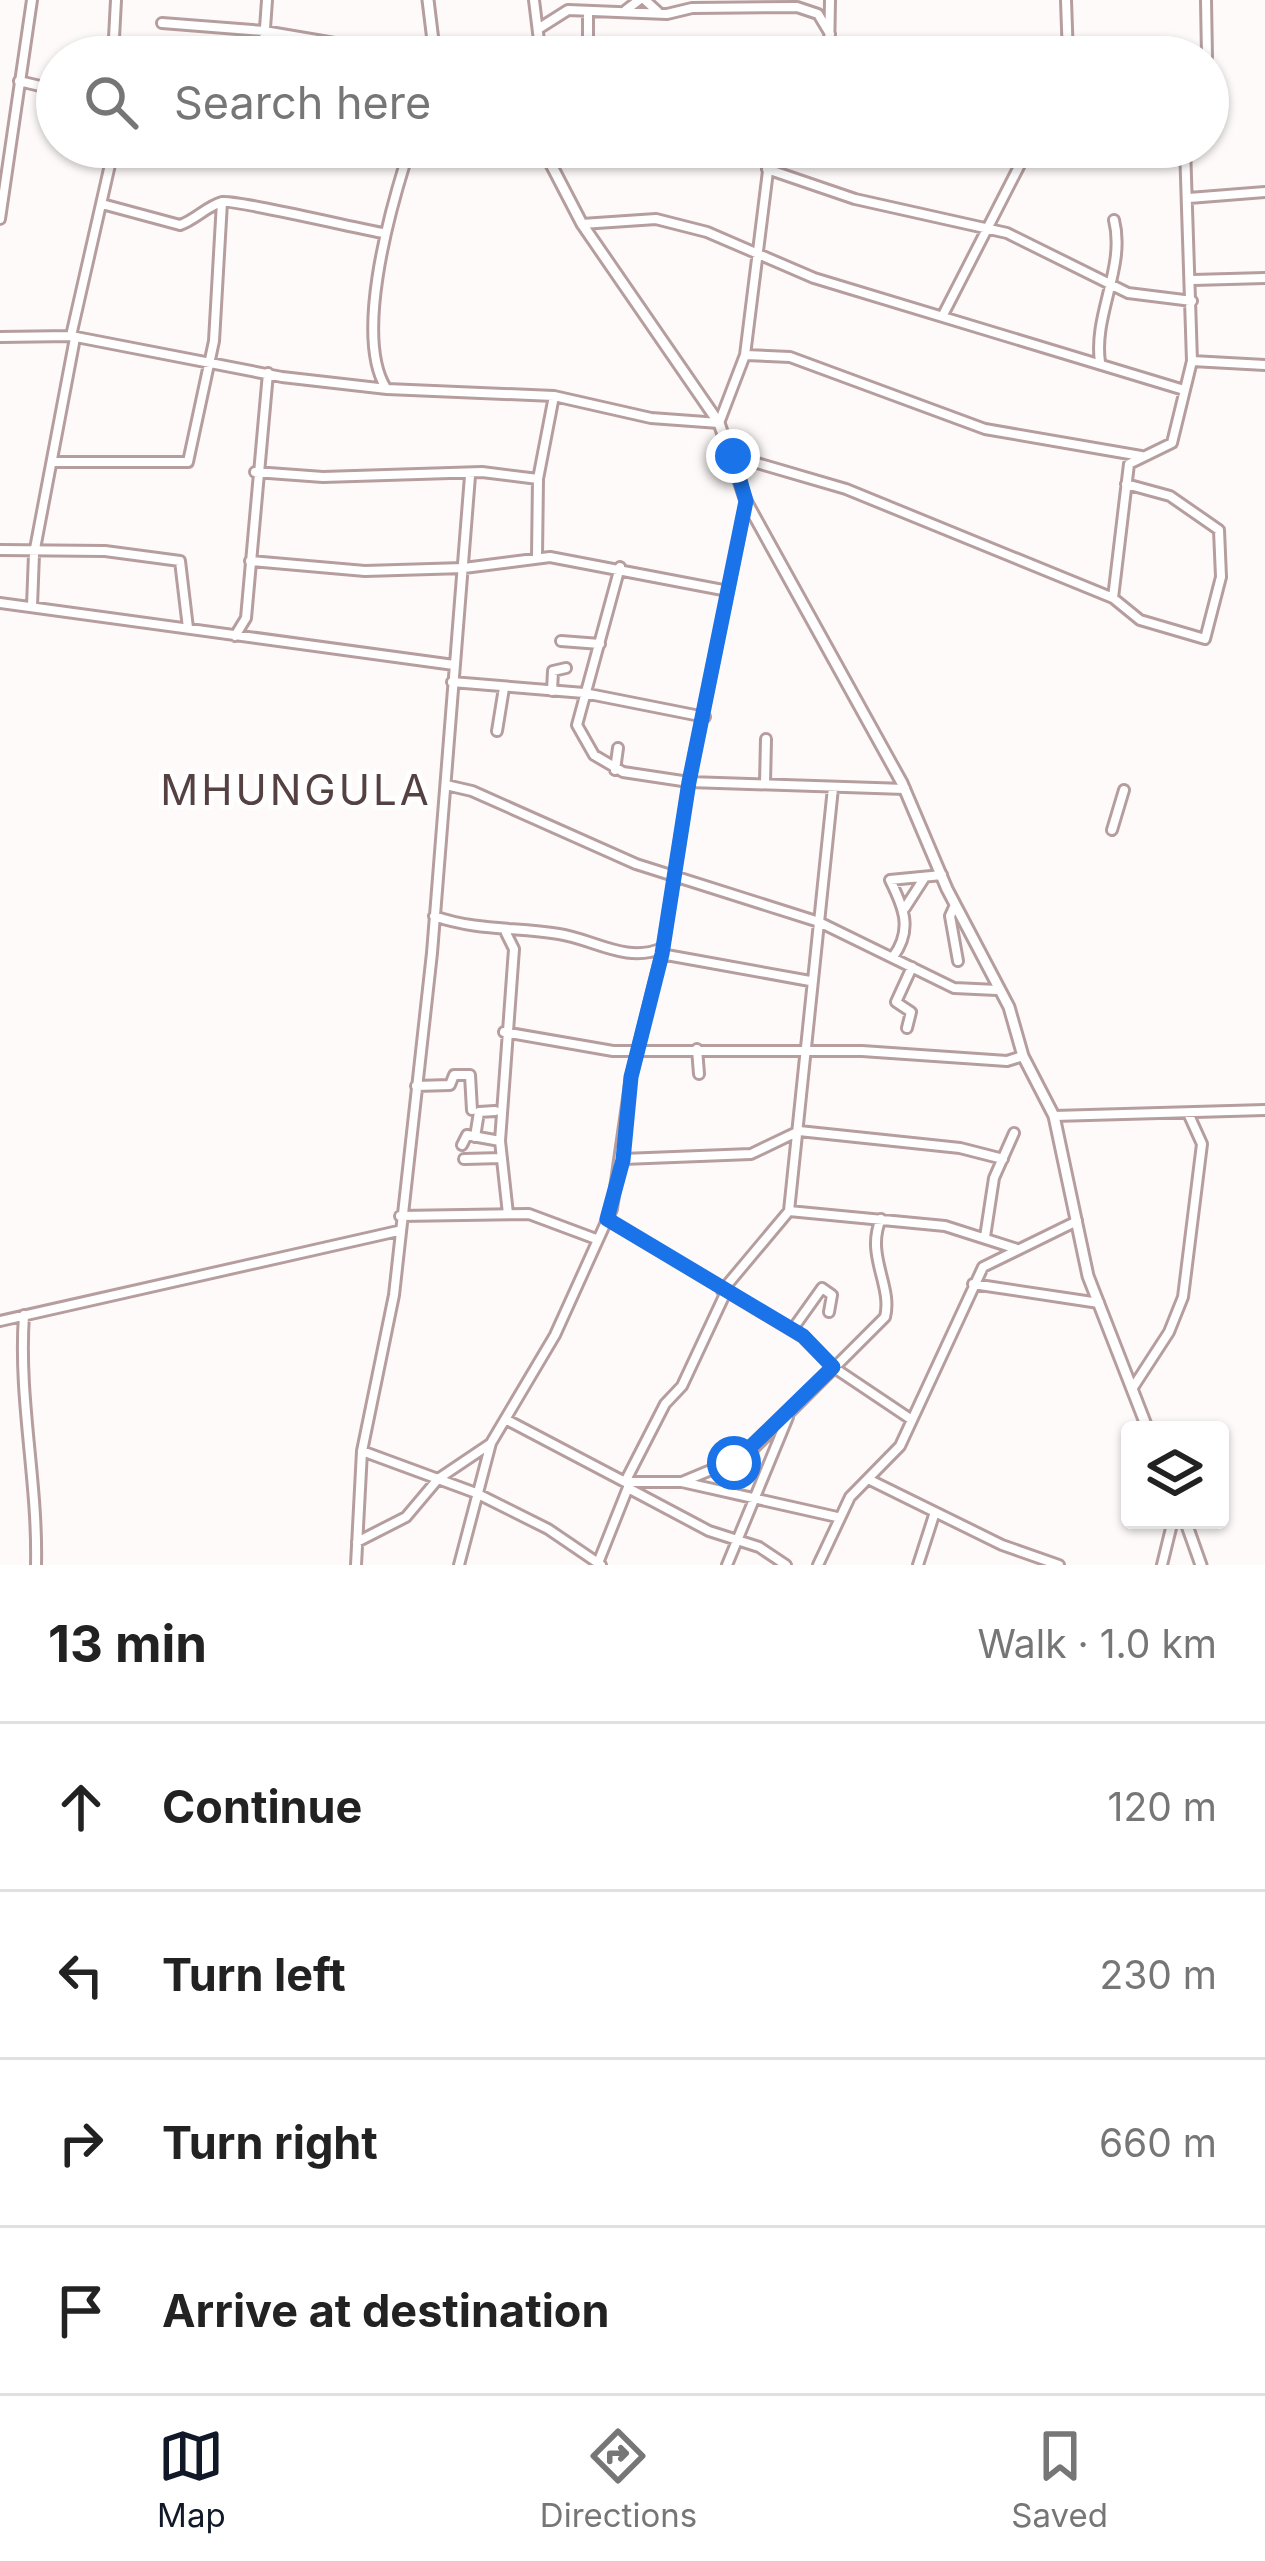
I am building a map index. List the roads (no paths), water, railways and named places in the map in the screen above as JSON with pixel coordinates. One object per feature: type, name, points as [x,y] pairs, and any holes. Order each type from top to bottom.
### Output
[{"type":"street","points":[[0,219],[32,0]]},
{"type":"street","points":[[114,36],[116,0]]},
{"type":"street","points":[[264,36],[267,0]]},
{"type":"street","points":[[428,0],[432,36]]},
{"type":"street","points":[[535,0],[543,11],[556,14],[797,7],[818,14],[830,34]]},
{"type":"street","points":[[535,0],[539,36]]},
{"type":"street","points":[[625,10],[642,0],[659,13]]},
{"type":"street","points":[[1066,0],[1067,36]]},
{"type":"street","points":[[1206,0],[1207,36]]},
{"type":"street","points":[[818,14],[830,1]]},
{"type":"street","points":[[830,1],[830,34]]},
{"type":"street","points":[[588,10],[588,36]]},
{"type":"street","points":[[538,29],[556,14]]},
{"type":"street","points":[[162,23],[293,36]]},
{"type":"street","points":[[19,81],[36,85]]},
{"type":"street","points":[[32,606],[34,554],[110,168]]},
{"type":"street","points":[[365,388],[376,372],[383,232],[401,168]]},
{"type":"street","points":[[553,168],[582,224],[719,423],[746,501],[904,789],[955,905],[1012,1016],[1023,1056],[1054,1116],[1088,1276],[1144,1421]]},
{"type":"street","points":[[944,314],[1018,168]]},
{"type":"street","points":[[1113,598],[1130,461],[1172,443],[1183,416],[1192,361],[1187,168]]},
{"type":"street","points":[[719,423],[745,355],[767,169],[856,199],[1007,233],[1112,287],[1192,301]]},
{"type":"street","points":[[1189,198],[1265,193]]},
{"type":"street","points":[[102,204],[180,225],[222,202],[383,232]]},
{"type":"street","points":[[55,462],[183,466],[192,455],[209,360],[222,202]]},
{"type":"street","points":[[582,224],[656,219],[758,252],[814,278],[1184,390]]},
{"type":"street","points":[[1100,362],[1098,335],[1122,243],[1114,220]]},
{"type":"street","points":[[1193,280],[1265,278]]},
{"type":"street","points":[[0,337],[73,337],[365,388],[554,396],[651,418],[719,423]]},
{"type":"street","points":[[745,355],[790,358],[985,429],[1141,456]]},
{"type":"street","points":[[1192,361],[1265,365]]},
{"type":"street","points":[[376,372],[387,389]]},
{"type":"street","points":[[235,636],[246,618],[255,472],[268,373]]},
{"type":"street","points":[[537,556],[538,479],[554,396]]},
{"type":"street","points":[[733,456],[846,489],[1113,598],[1140,620],[1202,640],[1210,632],[1221,577],[1215,523],[1169,496],[1126,484]]},
{"type":"street","points":[[255,472],[516,473],[538,479]]},
{"type":"street","points":[[356,1565],[362,1451],[394,1295],[434,916],[470,476]]},
{"type":"street","points":[[459,1565],[491,1443],[565,1317],[607,1219],[623,1160],[638,1051],[662,951],[689,782],[746,501]]},
{"type":"street","points":[[0,550],[34,554],[104,551],[180,561],[188,628]]},
{"type":"street","points":[[250,561],[365,572],[464,568],[537,556],[728,591]]},
{"type":"street","points":[[620,568],[577,731],[594,755],[615,770],[689,782],[904,789]]},
{"type":"street","points":[[0,603],[454,665]]},
{"type":"street","points":[[561,641],[600,644]]},
{"type":"street","points":[[552,691],[553,670],[566,668]]},
{"type":"street","points":[[451,682],[584,693],[705,717]]},
{"type":"street","points":[[497,731],[504,688]]},
{"type":"street","points":[[765,783],[766,739]]},
{"type":"street","points":[[615,770],[618,748]]},
{"type":"street","points":[[446,785],[472,791],[674,876],[819,922],[954,988],[997,990]]},
{"type":"street","points":[[362,1451],[476,1493],[548,1529],[600,1564],[627,1485],[665,1404],[682,1385],[724,1292],[789,1211],[809,981],[833,788]]},
{"type":"street","points":[[1112,830],[1124,790]]},
{"type":"street","points":[[893,957],[905,941],[904,910],[890,880],[941,875]]},
{"type":"street","points":[[904,910],[925,877]]},
{"type":"street","points":[[955,905],[950,916],[958,961]]},
{"type":"street","points":[[434,916],[506,933],[567,935],[640,955],[662,951],[809,981]]},
{"type":"street","points":[[506,933],[514,949],[504,1032],[500,1142],[508,1214]]},
{"type":"street","points":[[907,1028],[911,1012],[896,1002],[912,967]]},
{"type":"street","points":[[504,1032],[598,1050],[862,1051],[1006,1061],[1023,1056]]},
{"type":"street","points":[[697,1049],[699,1074]]},
{"type":"street","points":[[416,1086],[451,1085],[454,1076],[470,1075],[472,1110]]},
{"type":"street","points":[[1054,1116],[1265,1110]]},
{"type":"street","points":[[475,1137],[479,1112],[495,1111]]},
{"type":"street","points":[[1132,1390],[1169,1332],[1183,1297],[1202,1144],[1188,1112]]},
{"type":"street","points":[[623,1160],[751,1154],[799,1131],[960,1148],[1003,1159]]},
{"type":"street","points":[[985,1237],[989,1197],[1014,1133]]},
{"type":"street","points":[[462,1145],[467,1135],[500,1142]]},
{"type":"street","points":[[464,1159],[502,1158]]},
{"type":"street","points":[[789,1211],[945,1226],[1018,1250]]},
{"type":"street","points":[[400,1216],[541,1216],[596,1239]]},
{"type":"street","points":[[607,1219],[792,1330],[833,1367],[912,1420]]},
{"type":"street","points":[[682,1482],[747,1455],[887,1314],[877,1276],[881,1219]]},
{"type":"street","points":[[818,1565],[837,1517],[895,1454],[986,1263],[1076,1221]]},
{"type":"street","points":[[0,1321],[398,1231]]},
{"type":"street","points":[[973,1284],[1100,1303]]},
{"type":"street","points":[[792,1330],[822,1288],[832,1295],[829,1312]]},
{"type":"street","points":[[24,1315],[22,1379],[35,1481],[36,1565]]},
{"type":"street","points":[[728,1565],[789,1412]]},
{"type":"street","points":[[507,1420],[786,1565]]},
{"type":"street","points":[[357,1542],[406,1517],[438,1479],[491,1443]]},
{"type":"street","points":[[870,1480],[1059,1565]]},
{"type":"street","points":[[627,1485],[682,1482],[837,1517]]},
{"type":"street","points":[[918,1565],[935,1512]]},
{"type":"street","points":[[1162,1565],[1171,1529]]},
{"type":"street","points":[[1188,1529],[1201,1565]]},
{"type":"district","name":"MHUNGULA","points":[[296,790]]}]
